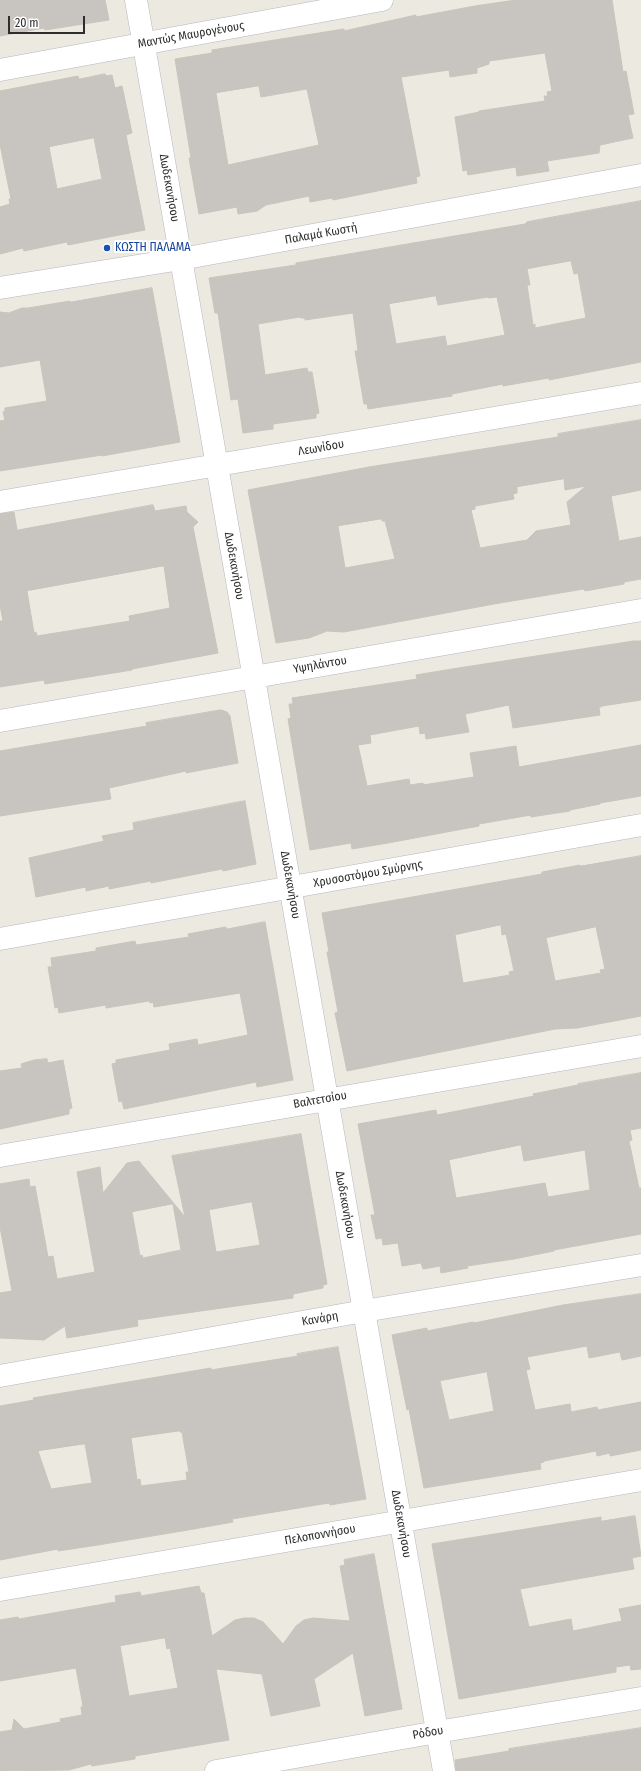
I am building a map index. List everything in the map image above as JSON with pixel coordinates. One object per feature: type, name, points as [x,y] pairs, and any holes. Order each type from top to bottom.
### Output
[{"type":"street","name":"Δωδεκανήσου","points":[[136,0],[444,1771]]},
{"type":"street","name":"Μαντώς Μαυρογένους","points":[[0,70],[382,0]]},
{"type":"street","name":"Παλαμά Κωστή","points":[[0,288],[181,259],[641,176]]},
{"type":"street","name":"Λεωνίδου","points":[[0,502],[641,393]]},
{"type":"street","name":"Υψηλάντου","points":[[0,721],[641,610]]},
{"type":"street","name":"Χρυσοστόμου Σμύρνης","points":[[0,939],[641,825]]},
{"type":"street","name":"Βαλτετσίου","points":[[0,1156],[641,1046]]},
{"type":"street","name":"Κανάρη","points":[[0,1376],[364,1311],[641,1265]]},
{"type":"street","name":"Πελοποννήσου","points":[[0,1590],[641,1480]]},
{"type":"street","name":"Ρόδου","points":[[216,1771],[641,1698]]},
{"type":"building","points":[[0,0],[105,0],[109,20],[45,30],[44,28],[0,36]]},
{"type":"building","points":[[516,0],[612,0],[623,72],[626,71],[634,114],[628,115],[633,138],[600,145],[599,153],[547,161],[549,171],[517,176],[516,167],[468,175],[467,170],[463,171],[455,117],[479,111],[545,101],[544,96],[548,96],[547,92],[552,91],[545,53],[489,61],[489,64],[477,68],[477,73],[450,77],[449,70],[401,77],[420,176],[416,177],[417,183],[333,200],[332,198],[310,202],[309,196],[266,205],[257,211],[238,214],[237,207],[199,214],[189,158],[191,158],[175,59],[212,53],[212,50],[344,29],[344,31],[416,15],[416,17]],"holes":[[[259,86],[261,97],[307,89],[319,145],[228,165],[216,93]]]},
{"type":"building","points":[[105,74],[106,76],[112,75],[115,88],[122,86],[132,133],[126,135],[145,230],[68,245],[67,242],[24,251],[23,248],[0,254],[0,207],[10,204],[9,199],[11,199],[0,144],[0,91],[78,76],[79,79]],"holes":[[[94,138],[102,179],[57,189],[49,147]]]},
{"type":"building","points":[[641,201],[641,362],[549,380],[549,378],[503,386],[503,384],[452,394],[452,396],[368,409],[367,404],[364,404],[355,351],[358,351],[353,313],[305,320],[305,318],[300,317],[258,324],[265,375],[307,368],[308,372],[312,372],[319,413],[316,414],[316,418],[273,424],[273,429],[243,433],[238,399],[231,400],[218,313],[215,313],[209,278],[296,265],[296,263],[525,224],[527,222]],"holes":[[[571,261],[574,274],[578,273],[586,318],[535,328],[535,324],[533,325],[527,285],[530,285],[527,269]],[[436,296],[438,305],[488,297],[497,297],[505,335],[447,346],[445,336],[396,344],[389,304]]]},
{"type":"building","points":[[152,288],[180,442],[102,456],[0,471],[0,421],[5,420],[3,412],[5,411],[5,408],[47,401],[40,360],[0,367],[0,312],[9,313],[22,308],[70,302]]},
{"type":"building","points":[[641,420],[641,490],[611,496],[619,541],[641,537],[641,579],[624,582],[624,584],[585,591],[584,589],[494,604],[344,632],[327,631],[309,638],[276,643],[248,490],[369,467],[558,437],[558,434]],"holes":[[[564,479],[565,490],[586,486],[567,502],[571,525],[536,531],[527,540],[480,548],[471,510],[475,509],[475,506],[514,499],[513,494],[517,493],[517,487]],[[382,519],[382,521],[385,521],[395,559],[345,568],[338,526]]]},
{"type":"building","points":[[153,505],[155,511],[186,506],[187,512],[198,522],[193,527],[218,653],[132,670],[45,684],[44,680],[0,687],[0,621],[3,621],[0,605],[0,514],[14,512],[17,530]],"holes":[[[164,566],[170,608],[129,616],[130,621],[37,636],[36,632],[34,633],[27,591]]]},
{"type":"building","points":[[641,641],[641,700],[602,706],[599,708],[600,715],[513,728],[509,705],[465,714],[469,732],[426,739],[425,733],[420,734],[419,726],[370,735],[371,743],[358,745],[367,786],[409,779],[410,785],[423,783],[423,785],[474,777],[470,753],[516,746],[519,767],[641,745],[641,796],[600,803],[570,811],[531,817],[531,815],[479,824],[479,826],[352,849],[351,843],[310,850],[288,719],[291,718],[289,704],[293,704],[292,698],[417,679],[416,675],[452,669]]},
{"type":"building","points":[[221,710],[227,712],[230,716],[238,763],[186,773],[186,771],[109,788],[111,799],[0,816],[0,751],[147,726],[146,723]]},
{"type":"building","points":[[245,801],[256,864],[151,883],[151,881],[109,889],[109,886],[86,891],[86,887],[36,897],[29,858],[104,841],[102,836],[134,830],[133,823]]},
{"type":"building","points":[[641,856],[641,1016],[577,1028],[555,1029],[347,1071],[335,1013],[338,1012],[327,952],[329,952],[322,913]],"holes":[[[501,925],[502,935],[506,934],[514,971],[509,972],[510,975],[463,983],[455,935]],[[596,927],[605,969],[600,970],[601,973],[555,981],[546,938]]]},
{"type":"building","points":[[265,922],[293,1080],[257,1087],[256,1082],[124,1109],[122,1101],[119,1102],[112,1064],[116,1063],[116,1060],[170,1050],[169,1044],[197,1039],[198,1045],[248,1035],[240,993],[154,1007],[153,1002],[150,1003],[149,1001],[106,1008],[106,1005],[59,1013],[58,1007],[55,1008],[48,967],[52,967],[51,958],[96,951],[96,948],[135,941],[136,945],[189,937],[188,934],[226,927],[226,929]]},
{"type":"building","points":[[47,1059],[48,1063],[63,1060],[72,1108],[69,1109],[69,1114],[0,1129],[0,1071],[22,1068],[21,1064],[34,1060]]},
{"type":"building","points":[[641,1073],[641,1128],[630,1130],[632,1140],[629,1141],[639,1188],[641,1188],[641,1234],[514,1259],[467,1266],[468,1268],[441,1273],[440,1266],[423,1269],[421,1263],[402,1266],[398,1243],[383,1245],[382,1238],[376,1239],[371,1215],[375,1215],[358,1124],[436,1110],[437,1115],[534,1096],[533,1094],[578,1084]],"holes":[[[521,1145],[524,1161],[585,1150],[590,1190],[548,1197],[545,1183],[456,1198],[449,1160]]]},
{"type":"building","points":[[301,1134],[327,1284],[323,1285],[323,1288],[293,1294],[293,1298],[137,1320],[138,1326],[67,1338],[65,1326],[44,1340],[0,1338],[0,1293],[12,1291],[0,1227],[0,1184],[29,1179],[30,1187],[35,1186],[48,1257],[53,1256],[57,1279],[95,1272],[77,1172],[100,1167],[103,1193],[127,1163],[139,1161],[185,1217],[172,1156]],"holes":[[[252,1202],[260,1245],[216,1252],[209,1210]],[[173,1204],[181,1250],[143,1258],[142,1255],[140,1256],[132,1212]]]},
{"type":"building","points":[[641,1294],[641,1356],[622,1360],[620,1352],[589,1358],[587,1346],[527,1357],[530,1369],[526,1370],[535,1410],[570,1404],[571,1412],[597,1407],[598,1410],[641,1402],[641,1450],[610,1456],[610,1453],[597,1456],[596,1451],[544,1461],[540,1463],[541,1469],[424,1488],[409,1409],[407,1410],[392,1335],[427,1328],[427,1331],[474,1323],[563,1305]],"holes":[[[487,1372],[494,1411],[449,1420],[440,1381]]]},
{"type":"building","points":[[338,1347],[366,1499],[330,1505],[329,1503],[232,1519],[233,1522],[188,1530],[58,1551],[58,1549],[0,1560],[0,1406],[34,1400],[33,1398],[211,1368],[211,1370],[298,1356],[297,1354]],"holes":[[[180,1431],[182,1432],[189,1472],[186,1472],[187,1480],[141,1486],[140,1479],[137,1480],[131,1438]],[[85,1444],[92,1483],[51,1489],[38,1451]]]},
{"type":"building","points":[[635,1516],[641,1556],[632,1558],[634,1569],[520,1589],[529,1627],[571,1619],[573,1631],[622,1621],[619,1609],[641,1605],[641,1669],[631,1670],[630,1665],[616,1667],[616,1672],[459,1699],[432,1544],[601,1517],[601,1521]]},
{"type":"building","points":[[374,1554],[402,1709],[365,1716],[353,1653],[314,1679],[320,1706],[271,1716],[262,1674],[216,1669],[229,1740],[135,1756],[135,1759],[92,1766],[91,1764],[69,1770],[0,1771],[0,1732],[12,1730],[14,1719],[24,1729],[61,1722],[60,1719],[82,1715],[81,1707],[83,1706],[76,1668],[0,1681],[0,1620],[18,1617],[19,1619],[116,1602],[115,1596],[140,1592],[141,1596],[199,1586],[201,1593],[204,1593],[212,1636],[235,1620],[254,1618],[263,1622],[283,1644],[296,1626],[304,1620],[313,1618],[350,1621],[340,1566],[345,1565],[344,1560]],"holes":[[[165,1638],[167,1649],[170,1648],[178,1688],[129,1696],[120,1646]]]},
{"type":"building","points":[[641,1728],[641,1771],[456,1771],[455,1760],[509,1751],[509,1749]]},
{"type":"place","name":"ΚΩΣΤΗ ΠΑΛΑΜΑ","points":[[107,248]]}]
